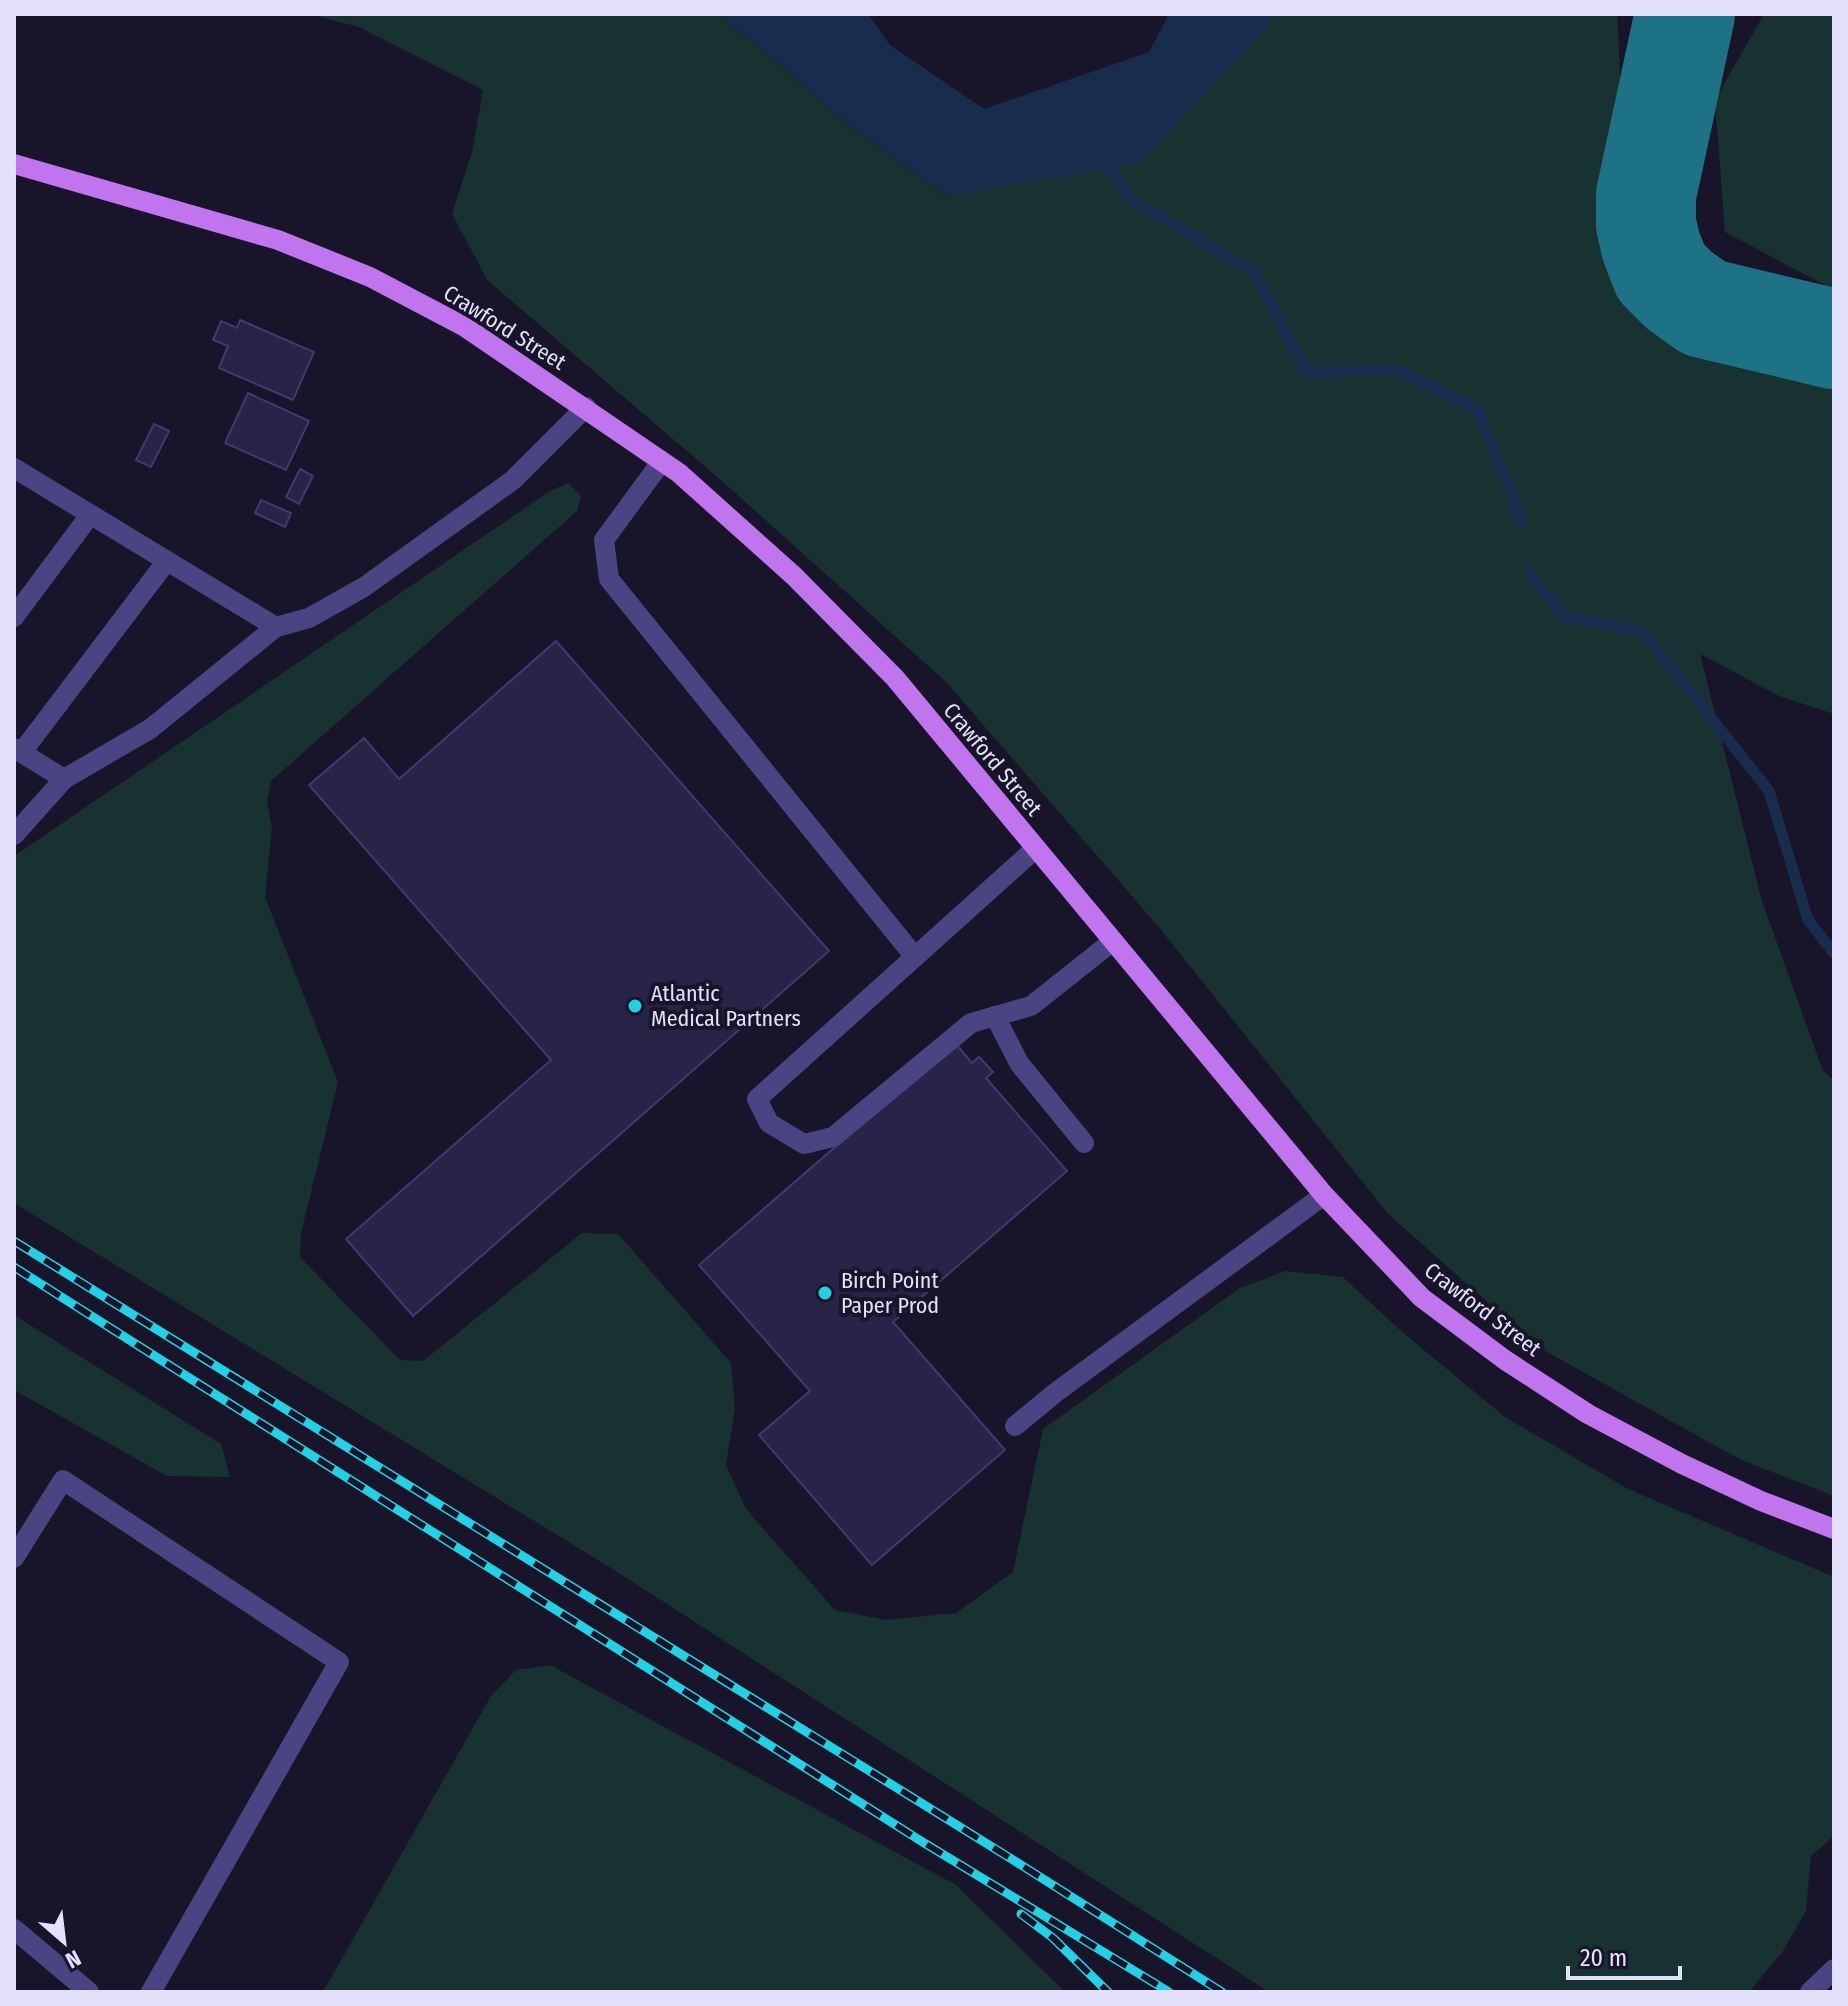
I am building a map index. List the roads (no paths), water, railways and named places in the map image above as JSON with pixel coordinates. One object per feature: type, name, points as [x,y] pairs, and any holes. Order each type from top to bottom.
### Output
[{"type":"main road","name":"Crawford Street","points":[[14,164],[278,240],[370,277],[465,327],[662,461],[794,576],[895,678],[1324,1195],[1422,1298],[1505,1360],[1588,1414],[1682,1464],[1761,1501],[1834,1529]]},
{"type":"lane","points":[[14,835],[64,779],[150,729],[276,627],[309,618],[377,578],[513,480],[586,407]]},
{"type":"lane","points":[[662,461],[604,540],[609,579],[915,957]]},
{"type":"lane","points":[[14,468],[276,627]]},
{"type":"lane","points":[[14,617],[90,515]]},
{"type":"lane","points":[[64,779],[18,750],[166,562]]},
{"type":"lane","points":[[1036,848],[757,1099],[769,1123],[804,1144],[833,1137],[971,1023],[1031,1006],[1113,941]]},
{"type":"lane","points":[[995,1016],[1019,1063],[1084,1143]]},
{"type":"lane","points":[[1015,1426],[1055,1393],[1324,1195]]},
{"type":"lane","points":[[14,1558],[63,1480],[339,1662],[151,1992]]},
{"type":"lane","points":[[14,1929],[89,1992]]},
{"type":"lane","points":[[1810,1992],[1834,1969]]},
{"type":"water","points":[[717,14],[868,14],[890,45],[984,109],[1149,52],[1169,14],[1272,14],[1268,26],[1139,164],[947,196],[846,123],[760,47]]},
{"type":"waterway","points":[[1101,158],[1133,201],[1255,273],[1307,373],[1395,369],[1478,410],[1523,524]]},
{"type":"waterway","points":[[1529,573],[1564,616],[1643,632],[1769,791],[1808,920],[1834,953]]},
{"type":"railway","points":[[14,1241],[1222,1992]]},
{"type":"railway","points":[[14,1267],[921,1841],[1169,1992]]},
{"type":"railway","points":[[1021,1914],[1053,1938],[1108,1992]]},
{"type":"place","name":"Atlantic Medical Partners","points":[[635,1006]]},
{"type":"place","name":"Birch Point Paper Prod","points":[[825,1293]]}]
